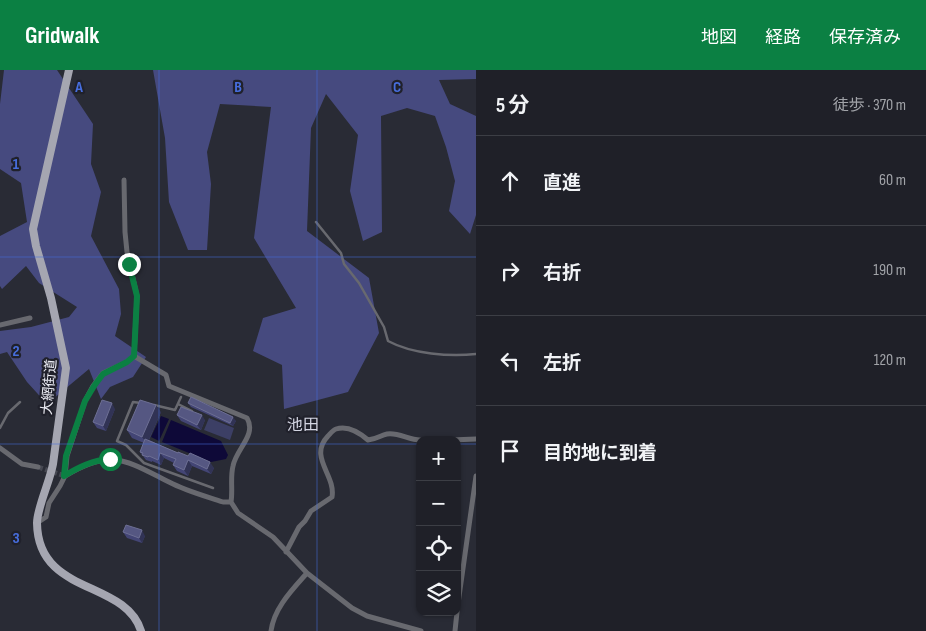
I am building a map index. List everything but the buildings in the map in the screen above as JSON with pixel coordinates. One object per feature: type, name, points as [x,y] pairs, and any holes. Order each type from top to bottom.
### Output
[{"type":"main road","name":"大網街道","points":[[69,70],[33,230],[51,298],[66,368],[53,464],[50,479],[38,512],[37,523],[41,545],[53,565],[68,578],[119,602],[131,614],[141,631]]},
{"type":"street","points":[[37,523],[46,517],[49,502],[60,486],[64,476],[66,456],[85,401],[103,374],[127,362],[134,356],[137,296],[127,252],[124,180]]},
{"type":"street","points":[[0,325],[30,318]]},
{"type":"street","points":[[134,356],[166,375],[169,386],[246,418],[250,423],[251,431],[233,466],[231,502],[238,512],[273,537],[307,573],[352,608],[367,616],[421,631]]},
{"type":"street","points":[[286,552],[299,527],[305,522],[311,511],[332,497],[332,485],[322,460],[320,448],[330,433],[336,429],[347,429],[359,432],[368,440],[377,439],[386,434],[396,434],[416,440]]},
{"type":"street","points":[[461,439],[476,438]]},
{"type":"street","points":[[0,448],[22,464],[38,467]]},
{"type":"street","points":[[64,476],[86,464],[99,460],[122,460],[153,470],[170,483],[223,502],[231,502]]},
{"type":"street","points":[[461,583],[476,476]]},
{"type":"street","points":[[271,631],[273,619],[279,608],[307,573]]},
{"type":"street","points":[[455,631],[457,616]]},
{"type":"lane","points":[[316,222],[341,254],[344,264],[359,283],[384,327],[388,341],[435,354],[458,356],[476,354]]},
{"type":"lane","points":[[152,404],[175,410],[181,397]]},
{"type":"lane","points":[[0,428],[8,413],[20,402]]},
{"type":"lane","points":[[142,403],[133,402],[117,441],[126,446],[153,470],[213,488]]},
{"type":"lane","points":[[178,404],[198,414]]},
{"type":"shaded area","points":[[4,70],[57,70],[93,124],[91,164],[101,192],[91,236],[119,289],[121,314],[115,336],[146,357],[133,377],[110,387],[101,399],[89,369],[47,404],[27,382],[7,352],[0,354],[0,331],[31,327],[69,317],[77,307],[39,283],[26,266],[2,289],[0,286],[0,236],[27,222],[21,183],[0,169],[0,104]]},
{"type":"shaded area","points":[[153,70],[476,70],[476,79],[439,80],[450,104],[476,116],[476,215],[470,234],[449,211],[455,181],[435,116],[407,108],[381,116],[382,232],[363,241],[350,191],[358,135],[326,94],[311,128],[307,231],[369,278],[379,333],[348,392],[284,409],[282,365],[253,351],[263,318],[296,308],[254,238],[271,107],[220,104],[207,152],[211,184],[207,250],[188,250],[169,202],[165,138]]},
{"type":"shaded area","points":[[161,416],[169,419],[159,441],[151,437]]},
{"type":"shaded area","points":[[209,418],[234,428],[230,440],[204,430]]},
{"type":"shaded area","points":[[171,420],[221,441],[228,455],[226,459],[211,462],[162,442]]},
{"type":"tunnel","points":[[38,467],[65,476]]},
{"type":"district","name":"池田","points":[[303,425]]},
{"type":"route","points":[[110,459],[86,464],[64,476],[66,456],[85,401],[103,374],[127,362],[134,356],[138,311],[135,284],[129,264]]}]
